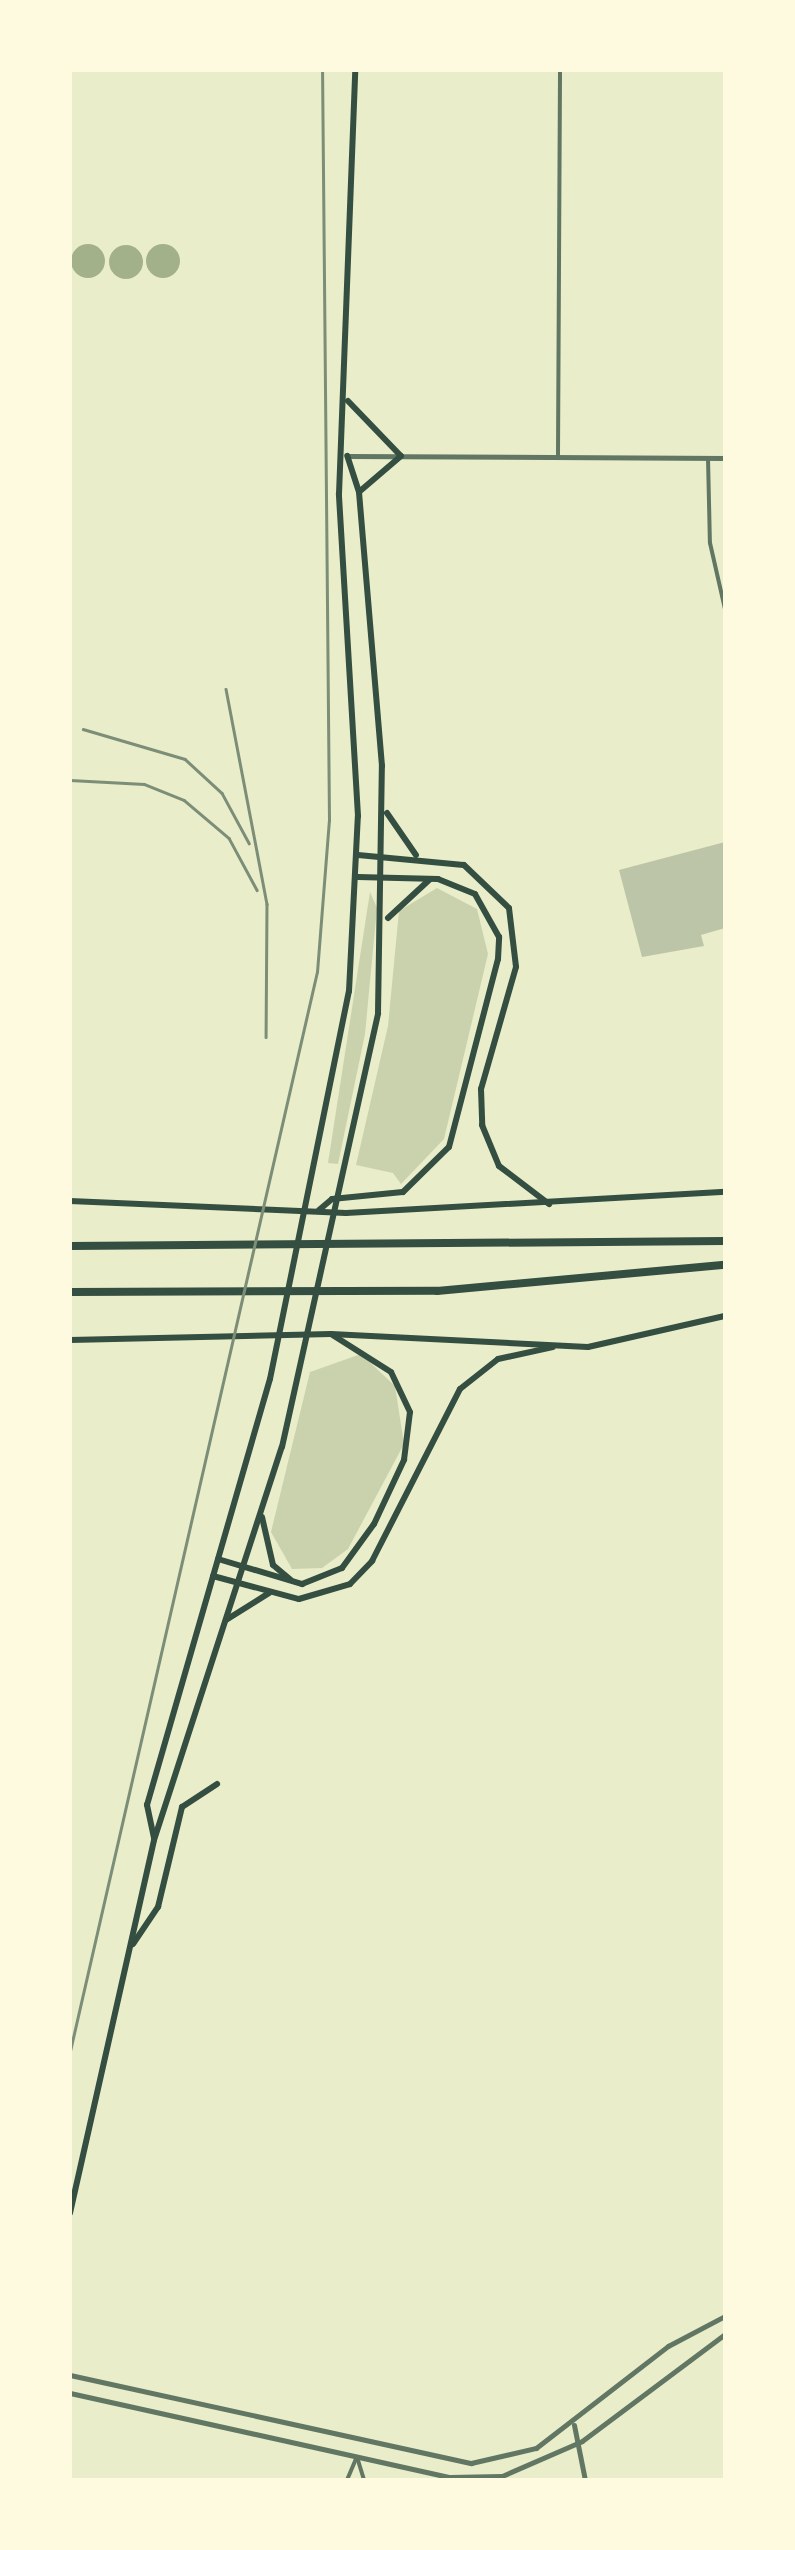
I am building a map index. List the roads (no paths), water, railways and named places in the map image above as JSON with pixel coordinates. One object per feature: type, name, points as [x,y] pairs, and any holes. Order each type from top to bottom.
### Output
[{"type":"highway","points":[[70,1246],[725,1240]]},
{"type":"highway","points":[[70,1292],[436,1291],[725,1265]]},
{"type":"main road","points":[[154,1840],[147,1805],[270,1379],[318,1164],[350,991],[358,855],[339,494],[347,456],[354,70]]},
{"type":"main road","points":[[347,400],[401,456],[358,492]]},
{"type":"main road","points":[[70,2213],[154,1840],[262,1514],[298,1380],[348,1163],[385,924],[387,856],[358,492],[347,456]]},
{"type":"main road","points":[[384,808],[422,858]]},
{"type":"main road","points":[[358,855],[422,858],[464,865],[491,883],[514,920],[516,967],[481,1089],[482,1125],[499,1166],[548,1204]]},
{"type":"main road","points":[[319,1210],[332,1199],[416,1186],[450,1147],[499,937],[476,894],[432,879],[358,876]]},
{"type":"main road","points":[[385,924],[432,879]]},
{"type":"main road","points":[[70,1201],[319,1210],[548,1204],[725,1192]]},
{"type":"main road","points":[[70,1340],[331,1334],[553,1347],[612,1345],[725,1316]]},
{"type":"main road","points":[[218,1559],[296,1583],[350,1561],[410,1434],[402,1385],[370,1353],[331,1334]]},
{"type":"main road","points":[[213,1576],[270,1593],[316,1598],[361,1576],[460,1389],[498,1359],[553,1347]]},
{"type":"main road","points":[[262,1514],[272,1565],[296,1583]]},
{"type":"main road","points":[[225,1621],[270,1593]]},
{"type":"main road","points":[[130,1950],[158,1907],[182,1807],[217,1784]]},
{"type":"street","points":[[558,458],[560,70]]},
{"type":"street","points":[[347,456],[725,458]]},
{"type":"street","points":[[708,458],[710,543],[725,609]]},
{"type":"street","points":[[70,2376],[450,2461],[516,2455],[573,2425],[668,2346],[725,2316]]},
{"type":"street","points":[[70,2393],[450,2477],[502,2476],[582,2440],[725,2334]]},
{"type":"street","points":[[573,2425],[582,2440],[585,2480]]},
{"type":"street","points":[[347,2480],[357,2457]]},
{"type":"street","points":[[357,2457],[364,2480]]},
{"type":"railway","points":[[70,2051],[317,972],[329,821],[322,70]]},
{"type":"railway","points":[[226,689],[267,904],[266,1037]]},
{"type":"railway","points":[[83,729],[185,759],[222,793],[249,843]]},
{"type":"railway","points":[[70,780],[144,784],[184,800],[229,838],[257,890]]}]
